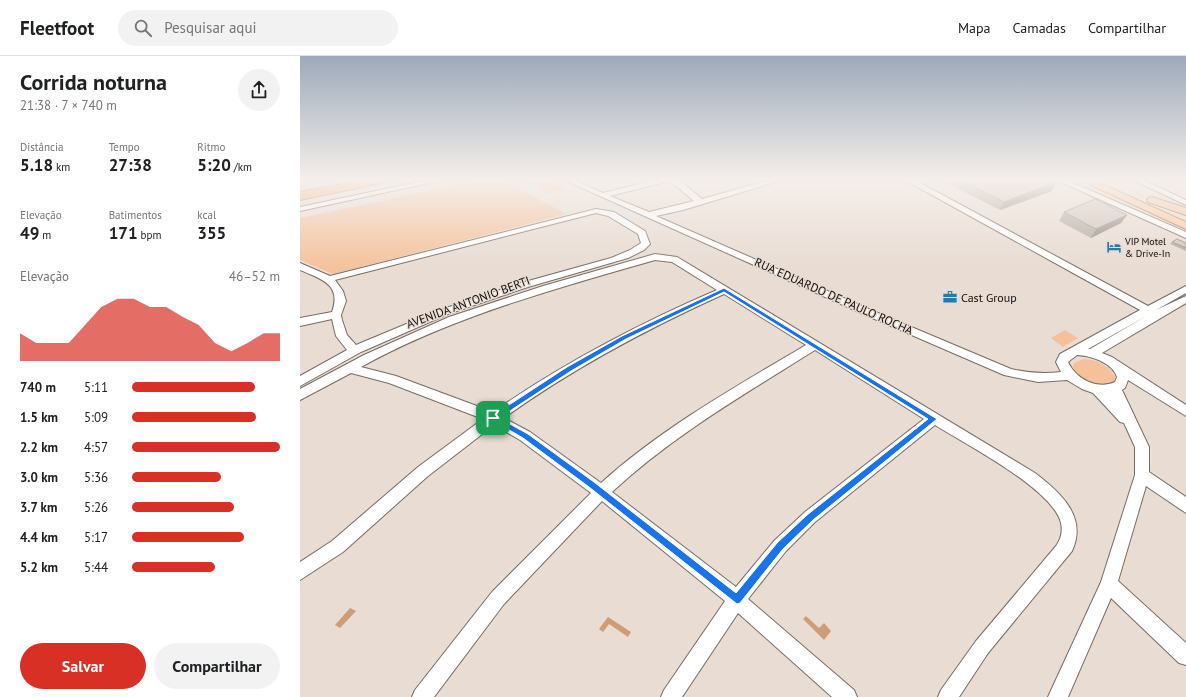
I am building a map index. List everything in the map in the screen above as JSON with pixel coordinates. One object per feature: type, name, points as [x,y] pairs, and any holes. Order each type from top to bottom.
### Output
[{"type":"main road","points":[[1149,209],[1186,226]]},
{"type":"street","name":"RUA EDUARDO DE PAULO ROCHA","points":[[634,209],[1008,372],[1027,377],[1046,379],[1069,375]]},
{"type":"street","points":[[648,215],[676,209]]},
{"type":"street","points":[[666,222],[665,218],[678,209]]},
{"type":"street","points":[[961,209],[1156,315]]},
{"type":"street","points":[[1127,209],[1186,235]]},
{"type":"street","points":[[300,382],[354,351],[460,306],[613,259],[642,249],[646,244],[642,233],[611,214],[596,211],[329,279]]},
{"type":"street","name":"AVENIDA ANTONIO BERTI","points":[[300,396],[349,368],[405,339],[453,319],[546,288],[655,257],[674,259],[724,290]]},
{"type":"street","points":[[300,266],[329,279],[338,291],[341,301],[336,315],[342,336],[354,351]]},
{"type":"street","points":[[1146,385],[1119,385],[1097,389],[1086,386],[1069,375],[1062,362],[1064,357],[1186,289]]},
{"type":"street","points":[[300,572],[343,541],[439,459],[493,418],[569,369],[624,337],[724,290],[1036,481],[1055,498],[1069,526],[1069,540],[1062,552],[982,647],[948,697]]},
{"type":"street","points":[[1093,353],[1156,315],[1186,299]]},
{"type":"street","points":[[300,322],[336,315]]},
{"type":"street","points":[[422,697],[498,598],[584,508],[629,467],[716,405],[815,345]]},
{"type":"street","points":[[1075,351],[1093,353],[1111,362],[1118,368],[1186,410]]},
{"type":"street","points":[[349,368],[392,379],[486,414],[525,436],[602,492],[737,600],[781,641],[848,697]]},
{"type":"street","points":[[1058,697],[1108,584],[1142,475],[1142,447],[1119,385],[1118,368]]},
{"type":"street","points":[[1097,389],[1133,426]]},
{"type":"street","points":[[671,697],[737,600],[780,546],[810,517],[933,419]]},
{"type":"street","points":[[1142,475],[1186,506]]},
{"type":"street","points":[[1108,584],[1186,656]]},
{"type":"shaded area","points":[[343,209],[557,209],[566,214],[333,274],[300,260],[300,218]]},
{"type":"shaded area","points":[[1065,330],[1078,338],[1063,347],[1051,338]]},
{"type":"shaded area","points":[[1084,359],[1098,362],[1106,366],[1115,377],[1114,382],[1103,386],[1091,384],[1085,381],[1073,367],[1074,363]]},
{"type":"shaded area","points":[[350,608],[356,611],[340,628],[335,625]]},
{"type":"shaded area","points":[[806,616],[819,628],[824,623],[831,631],[824,640],[803,619]]},
{"type":"shaded area","points":[[608,617],[631,632],[628,637],[609,624],[603,632],[599,629]]},
{"type":"building","points":[[1071,209],[1115,209],[1127,215],[1096,229],[1064,212]]},
{"type":"building","points":[[1177,239],[1186,243],[1186,248],[1172,242]]},
{"type":"place","name":"VIP Motel & Drive-In","points":[[1114,247]]},
{"type":"place","name":"Cast Group","points":[[950,297]]},
{"type":"route","points":[[724,290],[933,419],[810,517],[780,546],[737,600],[592,484],[525,436],[493,418],[569,369],[624,337],[724,290]]}]
